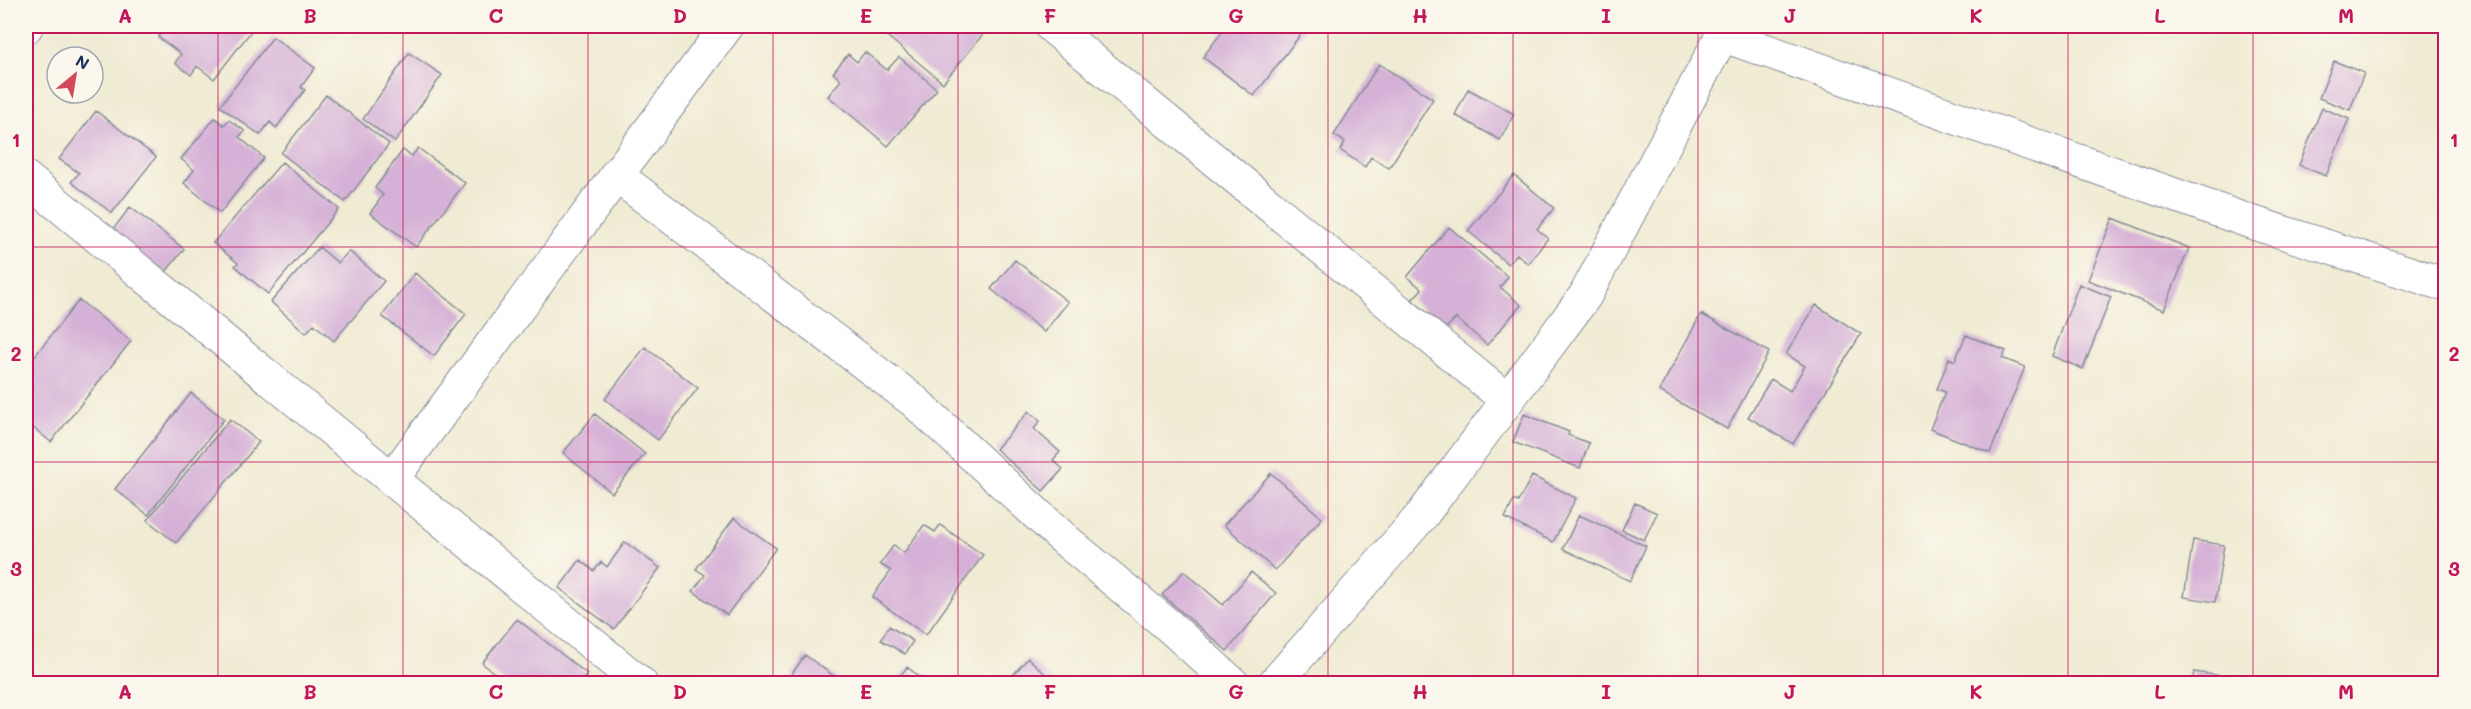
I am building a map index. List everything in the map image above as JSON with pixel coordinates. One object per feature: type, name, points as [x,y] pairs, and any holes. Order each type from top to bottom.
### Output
[{"type":"street","points":[[392,479],[727,26]]},
{"type":"street","points":[[1051,26],[1507,400]]},
{"type":"street","points":[[1274,684],[1423,514],[1585,296],[1724,30],[2251,222],[2445,285]]},
{"type":"street","points":[[616,175],[914,400],[1064,539],[1169,626],[1233,684]]},
{"type":"street","points":[[26,178],[641,684]]},
{"type":"building","points":[[167,26],[246,26],[252,30],[214,79],[197,66],[191,75],[175,63],[181,54],[158,37]]},
{"type":"building","points":[[895,26],[977,26],[985,32],[943,83],[887,36]]},
{"type":"building","points":[[1221,26],[1307,26],[1254,96],[1203,57],[1225,28]]},
{"type":"building","points":[[273,37],[315,68],[301,87],[305,90],[276,128],[270,122],[260,135],[220,106]]},
{"type":"building","points":[[865,52],[887,70],[899,57],[937,89],[888,146],[828,96],[841,80],[833,73],[848,54],[857,62]]},
{"type":"building","points":[[409,53],[442,75],[395,142],[363,119]]},
{"type":"building","points":[[2334,61],[2364,73],[2350,110],[2319,98]]},
{"type":"building","points":[[1379,64],[1433,99],[1389,168],[1371,157],[1365,167],[1340,150],[1345,142],[1334,135]]},
{"type":"building","points":[[1468,89],[1514,114],[1500,140],[1455,115]]},
{"type":"building","points":[[326,95],[389,144],[345,202],[281,153]]},
{"type":"building","points":[[2322,108],[2349,119],[2326,176],[2299,165]]},
{"type":"building","points":[[96,111],[156,157],[112,213],[71,182],[79,173],[59,159]]},
{"type":"building","points":[[215,118],[224,125],[229,120],[245,131],[239,137],[264,158],[220,213],[184,183],[194,170],[181,159]]},
{"type":"building","points":[[418,148],[465,183],[416,247],[370,213],[383,195],[375,188],[403,150],[412,156]]},
{"type":"building","points":[[282,162],[339,209],[268,294],[235,266],[238,263],[213,243]]},
{"type":"building","points":[[1514,175],[1554,208],[1537,229],[1548,238],[1528,264],[1517,254],[1508,264],[1468,231]]},
{"type":"building","points":[[130,207],[184,249],[161,278],[108,236]]},
{"type":"building","points":[[2113,218],[2189,248],[2164,310],[2088,280]]},
{"type":"building","points":[[1449,227],[1508,277],[1500,287],[1521,305],[1487,345],[1456,318],[1446,328],[1412,300],[1422,289],[1407,277]]},
{"type":"building","points":[[319,247],[338,263],[349,251],[384,281],[334,341],[314,324],[306,333],[271,302]]},
{"type":"building","points":[[1015,260],[1068,302],[1044,332],[991,289]]},
{"type":"building","points":[[415,273],[466,314],[434,356],[382,316]]},
{"type":"building","points":[[2079,284],[2111,297],[2083,369],[2052,356]]},
{"type":"building","points":[[79,300],[131,341],[51,442],[26,422],[26,367]]},
{"type":"building","points":[[1816,305],[1861,334],[1793,444],[1748,417],[1771,379],[1790,391],[1805,366],[1786,354]]},
{"type":"building","points":[[1701,314],[1769,352],[1727,429],[1659,391]]},
{"type":"building","points":[[1966,335],[2006,351],[2002,358],[2025,367],[1990,453],[1930,429],[1945,392],[1937,389],[1949,358],[1955,361]]},
{"type":"building","points":[[645,347],[698,388],[658,440],[605,399]]},
{"type":"building","points":[[191,393],[224,419],[148,515],[115,489]]},
{"type":"building","points":[[1029,411],[1040,421],[1034,429],[1060,452],[1053,460],[1063,469],[1043,491],[996,449]]},
{"type":"building","points":[[595,414],[645,454],[612,493],[563,453]]},
{"type":"building","points":[[1524,414],[1569,432],[1568,435],[1589,443],[1580,468],[1513,442]]},
{"type":"building","points":[[230,419],[259,442],[176,543],[147,520]]},
{"type":"building","points":[[1271,473],[1322,518],[1275,570],[1224,525]]},
{"type":"building","points":[[1532,476],[1576,498],[1553,542],[1505,518],[1514,500],[1518,502]]},
{"type":"building","points":[[1635,503],[1657,513],[1644,540],[1622,530]]},
{"type":"building","points":[[1579,515],[1646,546],[1630,581],[1563,549]]},
{"type":"building","points":[[734,518],[776,548],[727,615],[693,591],[705,575],[696,569]]},
{"type":"building","points":[[924,525],[935,532],[940,525],[983,555],[926,635],[872,597],[891,571],[880,564],[894,545],[904,553]]},
{"type":"building","points":[[2193,540],[2224,545],[2215,602],[2184,597]]},
{"type":"building","points":[[625,542],[660,568],[614,629],[559,588],[580,560],[594,571],[601,562],[607,567]]},
{"type":"building","points":[[1184,571],[1223,605],[1251,572],[1276,593],[1227,651],[1162,595]]},
{"type":"building","points":[[517,619],[587,674],[580,684],[508,684],[482,663]]},
{"type":"building","points":[[889,626],[913,641],[905,654],[881,640]]},
{"type":"building","points":[[805,655],[845,684],[785,684]]},
{"type":"building","points":[[1028,658],[1056,684],[1005,684]]},
{"type":"building","points":[[907,667],[929,684],[894,684]]},
{"type":"building","points":[[2194,672],[2256,681],[2255,684],[2192,684]]}]
